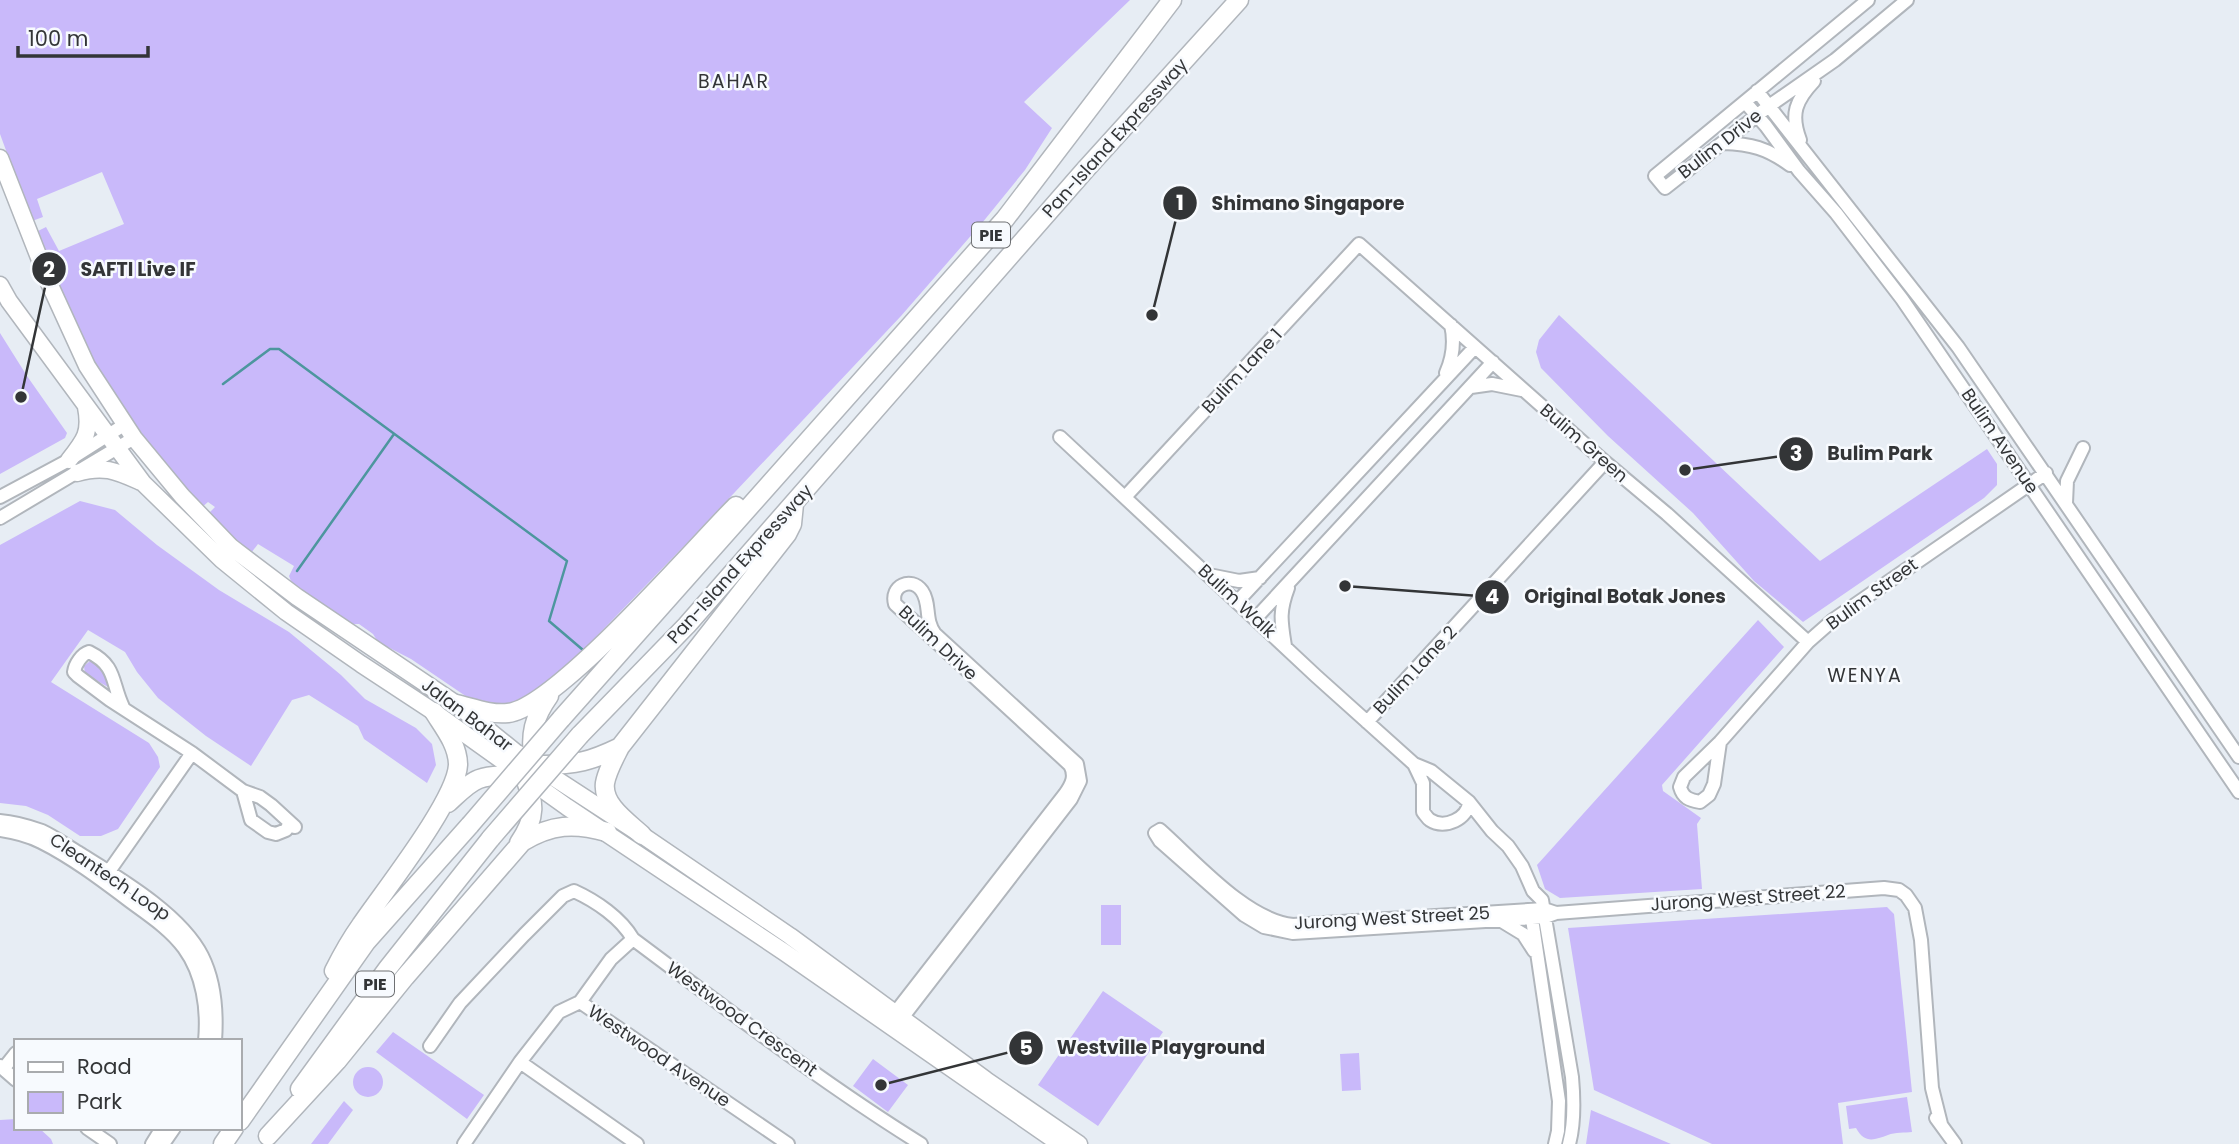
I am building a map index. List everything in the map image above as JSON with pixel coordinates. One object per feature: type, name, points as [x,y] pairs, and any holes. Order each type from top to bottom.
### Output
[{"type":"highway","name":"Pan-Island Expressway","points":[[242,1118],[366,942],[1005,219],[1172,0]]},
{"type":"highway","name":"Pan-Island Expressway","points":[[265,1140],[330,1045],[491,838],[580,735],[687,625],[1085,170],[1239,0]]},
{"type":"highway","points":[[456,704],[490,713],[510,713],[535,702],[603,644],[755,487],[794,457]]},
{"type":"highway","points":[[642,835],[614,809],[608,798],[605,783],[620,747],[787,534],[792,524],[794,504]]},
{"type":"highway","points":[[513,852],[529,829],[533,817],[530,772],[532,730],[538,712],[558,685]]},
{"type":"highway","points":[[302,1034],[304,1023],[359,928],[455,784],[458,763],[453,741],[434,712]]},
{"type":"highway","points":[[436,815],[453,798],[479,779],[595,760],[620,747]]},
{"type":"highway","points":[[265,1140],[337,1061],[405,977],[522,842],[555,827],[586,827],[607,832]]},
{"type":"main road","name":"Jalan Bahar","points":[[0,158],[87,366],[129,431],[182,496],[231,547],[297,597],[456,704],[530,772],[607,832],[899,1015],[986,1080],[1079,1144]]},
{"type":"main road","name":"Jalan Bahar","points":[[0,285],[143,483],[202,543],[286,612],[434,712],[530,772],[642,835],[1059,1144]]},
{"type":"main road","points":[[85,404],[87,432],[73,466],[90,470],[113,470],[143,483]]},
{"type":"street","name":"Bulim Drive","points":[[1868,0],[1655,176],[1665,188],[1757,115],[1835,60],[1908,0]]},
{"type":"street","points":[[1802,146],[1794,117],[1801,95],[1835,60]]},
{"type":"street","name":"Bulim Avenue","points":[[1757,91],[1958,347],[2239,757]]},
{"type":"street","name":"Bulim Avenue","points":[[1745,102],[1902,299],[2239,792]]},
{"type":"street","points":[[1723,143],[1758,147],[1777,155],[1799,171]]},
{"type":"street","name":"Bulim Green","points":[[1359,244],[1667,514],[1808,642]]},
{"type":"street","name":"Bulim Lane 1","points":[[1125,497],[1359,244]]},
{"type":"street","points":[[1441,383],[1451,361],[1451,326]]},
{"type":"street","points":[[1237,602],[1475,346]]},
{"type":"street","points":[[1256,618],[1493,362]]},
{"type":"street","points":[[1470,387],[1492,384],[1525,391]]},
{"type":"street","points":[[0,518],[73,466],[129,431]]},
{"type":"street","name":"Bulim Walk","points":[[1060,437],[1414,764],[1431,771],[1469,802],[1522,866],[1533,891],[1530,901],[1541,913]]},
{"type":"street","points":[[2066,503],[2067,481],[2083,448]]},
{"type":"street","name":"Bulim Lane 2","points":[[1367,722],[1605,462]]},
{"type":"street","points":[[0,497],[73,466]]},
{"type":"street","name":"Bulim Street","points":[[1720,741],[1714,784],[1709,794],[1700,802],[1689,799],[1682,794],[1679,787],[1684,777],[1720,741],[1808,642],[1833,620],[1893,577],[2046,473]]},
{"type":"street","points":[[1209,575],[1239,581],[1260,578]]},
{"type":"street","points":[[1285,646],[1280,616],[1291,581]]},
{"type":"street","name":"Bulim Drive","points":[[906,583],[912,583],[920,588],[926,597],[928,623],[935,634],[1077,764],[1080,781],[1071,799],[899,1015],[1065,794],[1073,778],[1070,765],[895,604],[893,597],[896,590],[906,583]]},
{"type":"street","points":[[123,707],[116,693],[111,668],[94,654],[85,653],[74,672],[110,700],[192,752],[243,790],[260,797],[271,805],[291,828],[275,834],[251,820],[243,790]]},
{"type":"street","points":[[105,876],[192,752]]},
{"type":"street","name":"Bulim Walk","points":[[1414,764],[1423,783],[1423,812],[1432,821],[1447,824],[1462,818],[1492,831]]},
{"type":"street","points":[[1462,818],[1468,810],[1469,802]]},
{"type":"street","name":"Cleantech Loop","points":[[0,821],[44,832],[105,876],[159,922],[184,948],[204,995],[205,1039]]},
{"type":"street","name":"Cleantech Loop","points":[[0,830],[40,842],[105,876],[166,913],[192,940],[210,976],[216,1014],[215,1039]]},
{"type":"street","name":"Jurong West Street 25","points":[[1160,831],[1248,909],[1280,924],[1541,913],[1500,919],[1293,933],[1273,929],[1255,923],[1244,915],[1160,841],[1155,833],[1160,831]]},
{"type":"street","name":"Jurong West Street 22","points":[[1541,913],[1884,888],[1899,890],[1915,908],[1917,924],[1914,940],[1925,1090],[1933,1115],[1955,1144]]},
{"type":"street","name":"Westwood Crescent","points":[[430,1046],[460,1003],[524,935],[569,892],[580,894],[614,916],[633,939],[769,1041],[883,1121],[921,1144]]},
{"type":"street","points":[[1541,913],[1536,955],[1559,1101],[1555,1144]]},
{"type":"street","points":[[1541,913],[1573,1084],[1572,1132],[1569,1144]]},
{"type":"street","points":[[1500,919],[1523,934],[1536,955]]},
{"type":"street","points":[[580,1002],[611,959],[633,939]]},
{"type":"street","name":"Westwood Avenue","points":[[464,1144],[520,1062],[559,1012],[580,1002],[788,1144]]},
{"type":"street","points":[[520,1062],[637,1144]]},
{"type":"street","points":[[90,1130],[110,1144]]},
{"type":"green space","points":[[0,0],[1130,0],[1024,102],[1052,128],[1025,170],[901,316],[558,676],[527,700],[506,707],[470,699],[411,659],[378,642],[373,634],[359,624],[351,624],[299,590],[289,576],[294,566],[258,544],[251,553],[235,541],[207,515],[215,507],[208,502],[201,508],[142,434],[89,354],[36,232],[46,227],[59,251],[124,224],[102,172],[37,199],[43,217],[32,221],[0,134]]},
{"type":"green space","points":[[1559,315],[1820,561],[1987,449],[1997,464],[1997,485],[1984,498],[1803,622],[1754,581],[1693,513],[1608,436],[1541,368],[1536,352],[1539,340]]},
{"type":"green space","points":[[0,333],[67,433],[65,438],[0,474]]},
{"type":"green space","points":[[80,501],[115,510],[157,545],[219,590],[289,632],[341,675],[365,699],[416,728],[432,744],[436,765],[427,783],[364,739],[358,726],[309,695],[292,700],[251,766],[206,736],[158,698],[125,652],[88,630],[51,682],[149,743],[158,757],[160,767],[118,829],[101,836],[80,836],[48,815],[26,806],[0,803],[0,545]]},
{"type":"green space","points":[[1758,620],[1784,647],[1662,785],[1663,791],[1701,818],[1697,824],[1702,889],[1560,898],[1545,889],[1537,865]]},
{"type":"green space","points":[[90,661],[98,664],[104,671],[108,687],[85,674],[84,666]]},
{"type":"green space","points":[[1101,905],[1121,905],[1121,945],[1101,945]]},
{"type":"green space","points":[[1887,907],[1894,914],[1912,1092],[1838,1103],[1843,1144],[1712,1144],[1594,1090],[1568,928]]},
{"type":"green space","points":[[1103,991],[1163,1032],[1098,1126],[1038,1085]]},
{"type":"green space","points":[[393,1032],[484,1095],[467,1119],[376,1052]]},
{"type":"green space","points":[[1359,1053],[1361,1090],[1342,1091],[1340,1054]]},
{"type":"green space","points":[[873,1059],[908,1085],[888,1112],[853,1086]]},
{"type":"green space","points":[[368,1067],[379,1071],[383,1082],[379,1093],[368,1097],[357,1093],[353,1082],[357,1071]]},
{"type":"green space","points":[[1907,1097],[1912,1132],[1866,1139],[1856,1128],[1849,1129],[1846,1106]]},
{"type":"green space","points":[[344,1101],[353,1110],[328,1144],[311,1144]]},
{"type":"green space","points":[[1591,1110],[1671,1144],[1586,1144]]},
{"type":"green space","points":[[14,1119],[14,1130],[41,1130],[53,1144],[0,1144],[0,1120]]},
{"type":"waterway","points":[[223,384],[270,349],[279,349],[567,561],[549,621],[583,650]]},
{"type":"waterway","points":[[297,571],[394,434]]},
{"type":"place","name":"Shimano Singapore","points":[[1152,315]]},
{"type":"place","name":"SAFTI Live IF","points":[[21,397]]},
{"type":"place","name":"Bulim Park","points":[[1685,470]]},
{"type":"place","name":"Original Botak Jones","points":[[1345,586]]},
{"type":"place","name":"Westville Playground","points":[[881,1085]]},
{"type":"district","name":"BAHAR","points":[[734,81]]},
{"type":"district","name":"WENYA","points":[[1865,675]]}]
